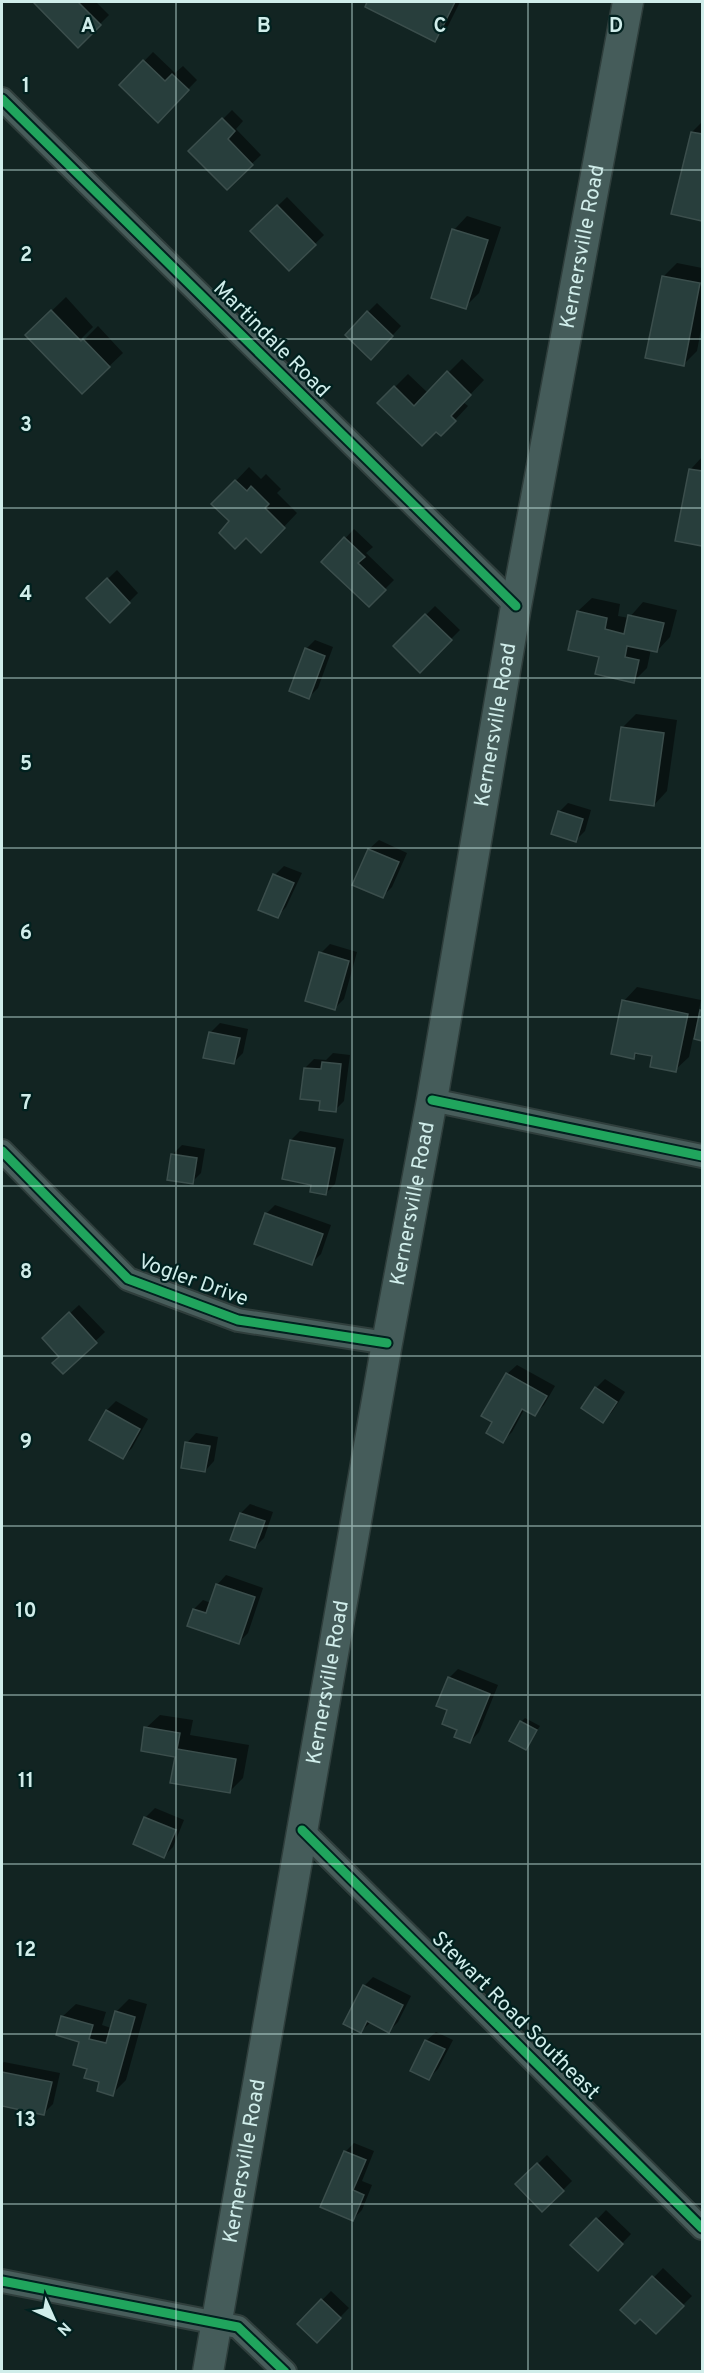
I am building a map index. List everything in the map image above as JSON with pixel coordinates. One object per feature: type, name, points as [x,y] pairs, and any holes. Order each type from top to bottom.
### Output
[{"type":"main road","name":"Kernersville Road","points":[[208,2372],[387,1343],[432,1100],[516,606],[628,2]]},
{"type":"street","name":"Martindale Road","points":[[2,99],[516,606]]},
{"type":"street","points":[[432,1100],[702,1156]]},
{"type":"street","name":"Vogler Drive","points":[[2,1151],[128,1279],[237,1320],[387,1343]]},
{"type":"street","name":"Stewart Road Southeast","points":[[302,1830],[702,2228]]},
{"type":"street","points":[[2,2281],[238,2327],[285,2372]]},
{"type":"building","points":[[78,2],[101,25],[78,48],[34,3]]},
{"type":"building","points":[[367,2],[455,2],[435,42],[365,7]]},
{"type":"building","points":[[143,60],[165,81],[172,74],[189,90],[158,123],[119,85]]},
{"type":"building","points":[[222,118],[235,131],[228,139],[253,165],[227,190],[188,151]]},
{"type":"building","points":[[691,132],[702,134],[702,221],[671,214]]},
{"type":"building","points":[[277,205],[316,245],[289,271],[250,231]]},
{"type":"building","points":[[452,229],[488,240],[466,309],[431,298]]},
{"type":"building","points":[[662,276],[700,283],[684,366],[645,358]]},
{"type":"building","points":[[51,310],[110,367],[82,394],[25,335]]},
{"type":"building","points":[[367,311],[393,336],[371,360],[345,335]]},
{"type":"building","points":[[447,371],[471,395],[451,416],[456,421],[441,436],[436,432],[422,446],[377,403],[394,386],[414,406]]},
{"type":"building","points":[[689,469],[702,471],[702,546],[675,541]]},
{"type":"building","points":[[235,480],[247,491],[251,486],[269,504],[265,508],[285,528],[261,553],[246,538],[235,549],[219,533],[229,521],[211,504]]},
{"type":"building","points":[[344,537],[365,557],[358,563],[386,590],[369,607],[321,562]]},
{"type":"building","points":[[107,578],[130,603],[110,623],[86,598]]},
{"type":"building","points":[[577,611],[607,618],[605,629],[624,634],[628,615],[664,623],[657,652],[627,646],[625,657],[639,660],[634,683],[595,674],[599,657],[568,650]]},
{"type":"building","points":[[425,614],[452,640],[420,673],[393,646]]},
{"type":"building","points":[[305,648],[325,656],[309,699],[289,691]]},
{"type":"building","points":[[621,727],[664,733],[654,806],[610,800]]},
{"type":"building","points":[[558,811],[583,819],[576,842],[551,834]]},
{"type":"building","points":[[368,849],[399,862],[383,898],[352,885]]},
{"type":"building","points":[[273,874],[294,883],[278,918],[258,910]]},
{"type":"building","points":[[319,952],[349,961],[335,1010],[305,1001]]},
{"type":"building","points":[[622,1000],[688,1014],[676,1072],[650,1067],[652,1056],[635,1053],[634,1059],[611,1054]]},
{"type":"building","points":[[700,1010],[702,1011],[702,1041],[694,1039]]},
{"type":"building","points":[[209,1032],[240,1038],[234,1064],[203,1058]]},
{"type":"building","points":[[322,1062],[341,1064],[336,1112],[319,1110],[320,1101],[300,1099],[304,1068],[321,1069]]},
{"type":"building","points":[[290,1140],[335,1148],[326,1195],[310,1192],[311,1185],[282,1179]]},
{"type":"building","points":[[171,1154],[197,1158],[193,1184],[167,1180]]},
{"type":"building","points":[[265,1213],[323,1234],[312,1265],[254,1244]]},
{"type":"building","points":[[69,1312],[97,1343],[63,1374],[52,1363],[59,1357],[42,1338]]},
{"type":"building","points":[[506,1373],[547,1396],[535,1416],[522,1409],[503,1443],[486,1433],[492,1422],[481,1416]]},
{"type":"building","points":[[595,1387],[617,1402],[603,1423],[581,1408]]},
{"type":"building","points":[[106,1410],[140,1429],[123,1459],[89,1440]]},
{"type":"building","points":[[185,1442],[210,1446],[205,1472],[181,1468]]},
{"type":"building","points":[[240,1513],[265,1521],[255,1548],[230,1540]]},
{"type":"building","points":[[216,1584],[255,1597],[239,1644],[187,1626],[193,1609],[206,1613]]},
{"type":"building","points":[[448,1677],[490,1694],[470,1743],[454,1737],[457,1730],[442,1724],[447,1710],[436,1706]]},
{"type":"building","points":[[520,1721],[537,1730],[526,1750],[509,1741]]},
{"type":"building","points":[[144,1727],[180,1733],[177,1749],[236,1759],[230,1793],[170,1783],[175,1757],[141,1751]]},
{"type":"building","points":[[144,1817],[176,1830],[164,1858],[133,1844]]},
{"type":"building","points":[[363,1985],[403,2005],[389,2033],[367,2021],[361,2033],[343,2024]]},
{"type":"building","points":[[115,2011],[135,2017],[113,2096],[97,2091],[99,2082],[84,2078],[87,2069],[73,2065],[79,2042],[56,2035],[61,2016],[93,2025],[89,2039],[106,2043]]},
{"type":"building","points":[[425,2040],[445,2049],[429,2080],[410,2071]]},
{"type":"building","points":[[2,2072],[52,2082],[44,2115],[2,2106]]},
{"type":"building","points":[[344,2151],[366,2160],[353,2190],[364,2195],[353,2221],[320,2207]]},
{"type":"building","points":[[537,2163],[564,2191],[542,2212],[515,2184]]},
{"type":"building","points":[[596,2218],[623,2244],[598,2271],[570,2245]]},
{"type":"building","points":[[652,2276],[684,2306],[656,2334],[640,2319],[635,2324],[620,2310]]},
{"type":"building","points":[[321,2299],[341,2318],[317,2343],[297,2324]]},
{"type":"cycle path","points":[[2,99],[516,606]]},
{"type":"cycle path","points":[[432,1100],[702,1156]]},
{"type":"cycle path","points":[[2,1151],[128,1279],[238,1320],[387,1343]]},
{"type":"cycle path","points":[[302,1830],[702,2228]]},
{"type":"cycle path","points":[[2,2281],[238,2327],[285,2372]]}]
